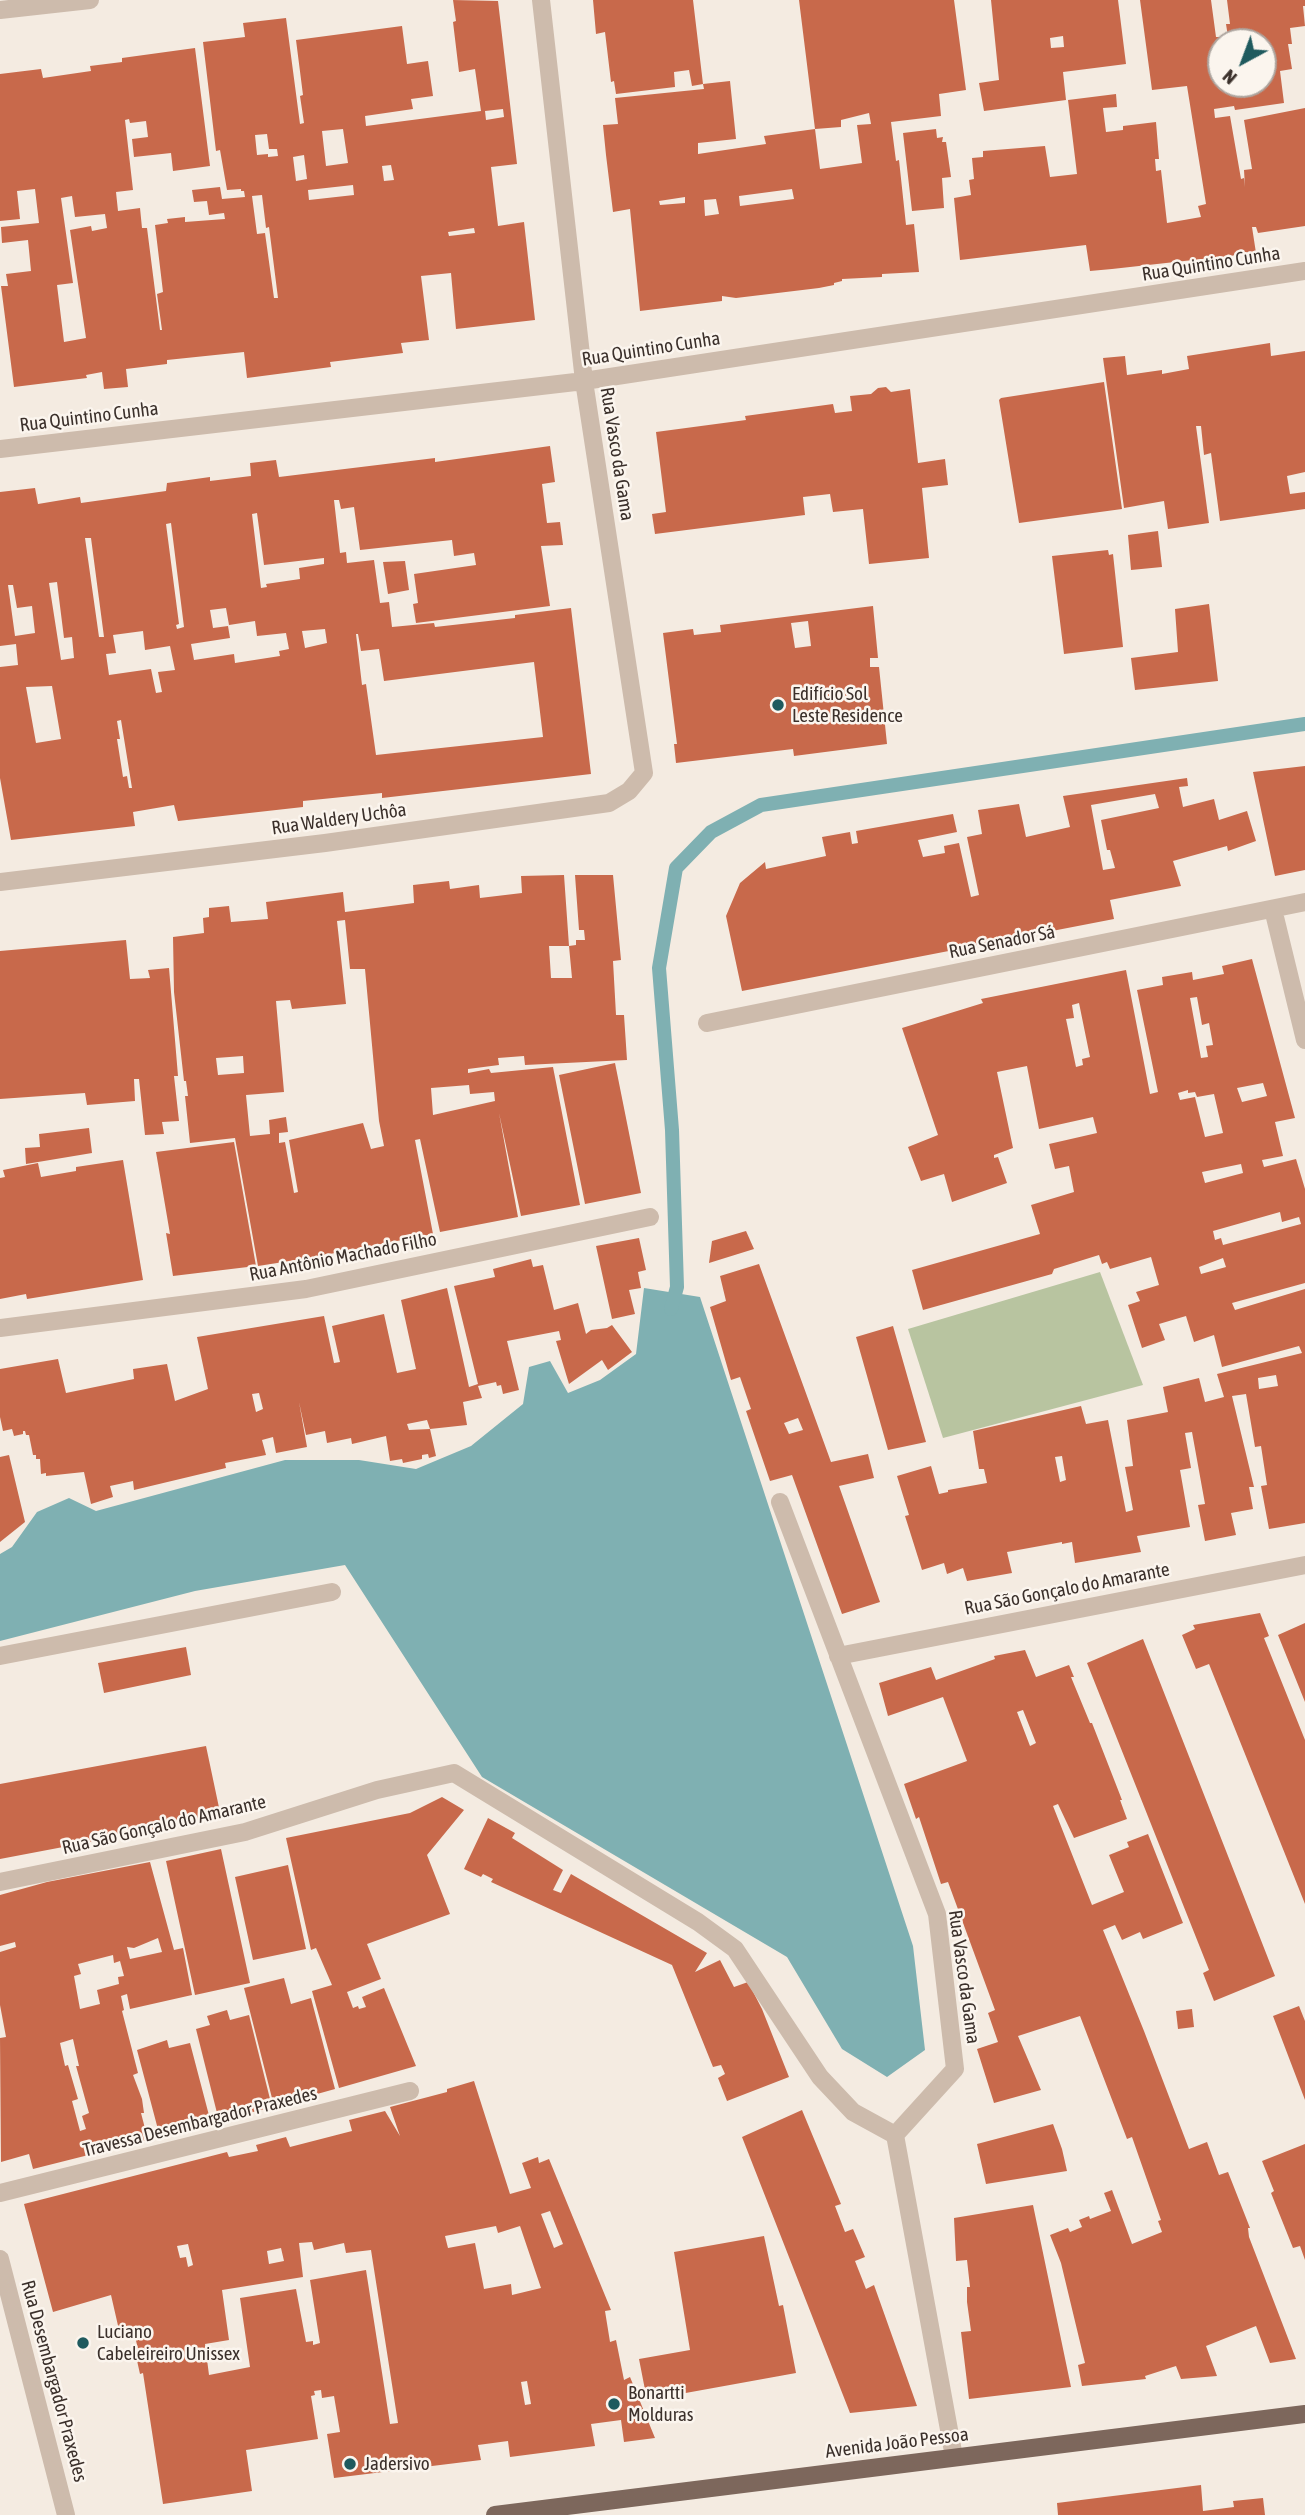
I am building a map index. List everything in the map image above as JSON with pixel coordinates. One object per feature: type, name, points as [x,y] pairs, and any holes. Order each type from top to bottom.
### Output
[{"type":"main road","name":"Avenida João Pessoa","points":[[495,2515],[1305,2414]]},
{"type":"street","points":[[0,10],[90,0]]},
{"type":"street","name":"Rua Vasco da Gama","points":[[541,0],[584,381],[641,746]]},
{"type":"street","name":"Rua Quintino Cunha","points":[[0,449],[584,381],[1305,271]]},
{"type":"street","name":"Rua Waldery Uchôa","points":[[0,882],[325,843],[609,803],[629,791],[645,773],[641,746]]},
{"type":"street","name":"Rua Senador Sá","points":[[707,1023],[1305,902]]},
{"type":"street","points":[[1273,909],[1305,1040]]},
{"type":"street","name":"Rua Antônio Machado Filho","points":[[0,1328],[306,1289],[650,1217]]},
{"type":"street","name":"Rua Vasco da Gama","points":[[780,1502],[937,1914],[956,2069],[895,2136]]},
{"type":"street","name":"Rua São Gonçalo do Amarante","points":[[838,1656],[1305,1565]]},
{"type":"street","points":[[0,1656],[332,1592]]},
{"type":"street","name":"Rua São Gonçalo do Amarante","points":[[0,1882],[245,1832],[377,1790],[454,1773],[698,1922],[735,1949],[820,2077],[853,2112],[895,2136]]},
{"type":"street","name":"Travessa Desembargador Praxedes","points":[[0,2193],[410,2091]]},
{"type":"street","points":[[895,2136],[954,2457]]},
{"type":"street","name":"Rua Desembargador Praxedes","points":[[0,2259],[8,2326],[66,2515]]},
{"type":"green space","points":[[1100,1272],[1143,1385],[943,1438],[908,1329]]},
{"type":"water","points":[[644,1288],[700,1297],[913,1946],[925,2050],[887,2077],[842,2049],[787,1957],[482,1777],[345,1565],[195,1591],[0,1641],[0,1554],[12,1547],[37,1512],[69,1498],[96,1511],[285,1460],[359,1460],[416,1469],[471,1446],[523,1404],[529,1367],[550,1361],[568,1393],[600,1380],[636,1354]]},
{"type":"building","points":[[453,0],[498,1],[517,164],[491,167],[498,226],[524,222],[535,320],[456,329],[451,273],[421,276],[429,340],[401,343],[403,353],[330,362],[331,367],[247,378],[244,352],[167,360],[167,364],[126,369],[128,387],[104,389],[102,372],[86,375],[87,378],[14,387],[1,286],[8,286],[6,274],[31,271],[28,240],[2,243],[1,227],[39,223],[35,189],[17,191],[20,219],[0,221],[0,74],[41,69],[43,78],[91,71],[90,66],[122,62],[122,58],[195,48],[210,166],[173,171],[171,153],[134,157],[132,139],[148,137],[146,121],[130,123],[129,119],[125,120],[133,190],[116,192],[118,211],[140,208],[142,228],[147,228],[162,330],[157,294],[163,292],[155,225],[168,223],[167,219],[185,217],[185,222],[225,219],[224,213],[209,215],[207,201],[194,202],[192,190],[220,187],[222,199],[245,197],[241,189],[227,190],[220,150],[216,151],[203,42],[245,37],[243,23],[286,18],[300,124],[304,123],[300,96],[303,95],[296,40],[402,26],[407,64],[428,61],[433,96],[411,99],[413,109],[365,116],[366,126],[481,111],[475,69],[459,72],[453,22],[456,21]],"holes":[[[503,109],[504,117],[486,120],[485,111]],[[343,129],[348,163],[326,166],[322,131]],[[267,134],[269,149],[277,149],[278,156],[257,155],[255,135]],[[304,155],[307,179],[296,181],[293,157]],[[391,165],[394,180],[384,181],[382,166]],[[353,185],[354,195],[309,200],[308,190]],[[262,195],[278,298],[274,298],[265,233],[257,234],[252,196]],[[72,196],[75,217],[105,214],[107,228],[92,231],[91,226],[70,230],[86,338],[64,342],[57,285],[73,283],[61,198]],[[474,228],[475,233],[449,236],[448,232]]]},
{"type":"building","points":[[593,0],[693,0],[703,84],[692,86],[689,70],[674,72],[675,87],[616,94],[614,81],[611,82],[605,32],[596,34]]},
{"type":"building","points":[[799,0],[954,0],[966,90],[939,94],[941,116],[891,122],[896,161],[899,160],[906,225],[914,224],[919,272],[842,279],[834,285],[819,288],[736,298],[722,296],[722,301],[640,311],[630,209],[613,212],[606,155],[603,125],[618,124],[615,98],[704,89],[703,84],[730,81],[736,139],[698,143],[698,154],[766,144],[764,136],[815,129]],"holes":[[[869,113],[871,124],[857,125],[862,163],[820,169],[815,129],[841,127],[841,120]],[[792,189],[794,199],[740,206],[739,196]],[[685,197],[685,203],[660,205],[659,201]],[[716,199],[719,214],[705,216],[704,200]]]},
{"type":"building","points":[[991,0],[1118,0],[1126,64],[1063,72],[1066,100],[984,111],[979,83],[999,80]],"holes":[[[1063,36],[1064,47],[1051,48],[1050,38]]]},
{"type":"building","points":[[1140,0],[1211,0],[1215,28],[1207,28],[1207,98],[1277,98],[1277,28],[1227,28],[1226,24],[1230,24],[1227,0],[1305,0],[1305,26],[1290,28],[1292,44],[1288,44],[1292,69],[1280,71],[1284,103],[1235,110],[1234,106],[1214,109],[1215,118],[1230,116],[1241,179],[1244,178],[1245,187],[1244,170],[1252,169],[1244,120],[1305,108],[1305,226],[1258,233],[1256,227],[1252,227],[1256,253],[1112,269],[1090,271],[1086,245],[960,260],[954,198],[971,195],[969,180],[974,179],[972,158],[983,157],[983,151],[1045,146],[1050,177],[1077,174],[1068,100],[1116,94],[1117,107],[1103,108],[1106,132],[1123,130],[1123,126],[1156,122],[1159,159],[1155,159],[1156,171],[1161,170],[1167,223],[1201,217],[1198,206],[1206,204],[1187,86],[1152,90]]},
{"type":"building","points":[[936,129],[937,138],[943,137],[942,142],[946,142],[951,177],[942,178],[944,208],[912,211],[903,133]]},
{"type":"building","points":[[1270,343],[1271,356],[1305,351],[1305,472],[1287,476],[1290,494],[1305,492],[1305,509],[1220,521],[1211,453],[1204,455],[1201,426],[1196,426],[1209,523],[1168,529],[1164,501],[1124,508],[1103,358],[1125,356],[1127,375],[1162,370],[1162,374],[1189,369],[1187,356]]},
{"type":"building","points":[[1104,382],[1122,509],[1019,523],[999,400]]},
{"type":"building","points":[[886,387],[891,392],[910,389],[918,463],[945,459],[948,485],[922,488],[929,558],[869,564],[863,509],[833,512],[830,494],[803,497],[805,515],[655,534],[652,514],[666,512],[656,432],[746,420],[745,416],[833,404],[835,413],[852,411],[850,396],[871,394],[878,388]]},
{"type":"building","points":[[550,446],[555,482],[542,484],[547,523],[560,522],[563,545],[541,546],[550,606],[416,623],[413,604],[418,603],[414,574],[476,565],[474,553],[454,556],[452,540],[360,550],[354,507],[341,509],[339,500],[334,500],[340,553],[346,552],[347,563],[374,560],[380,603],[389,602],[392,627],[434,623],[435,627],[515,618],[515,615],[571,608],[591,774],[382,798],[382,793],[303,801],[303,807],[178,821],[174,805],[133,812],[135,826],[11,840],[0,778],[0,667],[18,665],[16,644],[0,646],[0,492],[35,488],[38,504],[80,497],[81,503],[166,491],[167,483],[210,477],[210,481],[251,476],[250,463],[276,460],[279,477],[435,458],[435,462]],"holes":[[[257,513],[264,565],[324,558],[324,564],[299,568],[300,579],[266,584],[267,587],[261,588],[252,514]],[[171,523],[184,627],[177,629],[176,625],[179,624],[166,524]],[[85,538],[91,538],[104,637],[99,637]],[[57,582],[64,638],[72,637],[74,658],[61,660],[49,583]],[[8,585],[13,585],[17,608],[32,606],[35,633],[15,636]],[[226,608],[229,625],[255,621],[257,636],[286,633],[289,649],[279,651],[280,656],[235,663],[234,654],[194,660],[191,644],[230,638],[228,626],[213,628],[210,610]],[[325,629],[327,643],[305,648],[302,631]],[[143,631],[145,650],[170,646],[175,670],[158,672],[162,692],[156,693],[151,669],[109,675],[106,654],[116,653],[113,635]],[[356,634],[361,651],[379,649],[384,681],[534,662],[543,737],[376,755],[366,684],[362,685]],[[52,686],[61,739],[36,743],[26,687]],[[121,720],[132,788],[129,788],[127,776],[123,777],[117,739],[120,739],[117,721]]]},
{"type":"building","points":[[1158,531],[1162,567],[1131,570],[1128,535]]},
{"type":"building","points":[[1108,550],[1109,555],[1113,554],[1123,647],[1064,654],[1052,556]]},
{"type":"building","points":[[405,561],[409,590],[388,594],[383,562]]},
{"type":"building","points":[[1209,604],[1218,681],[1135,690],[1131,658],[1178,652],[1175,609]]},
{"type":"building","name":"Edifício Sol Leste Residence","points":[[873,606],[878,658],[870,658],[870,667],[879,667],[887,744],[794,756],[793,749],[676,763],[674,744],[677,744],[663,633],[693,629],[694,635],[721,632],[720,625]],"holes":[[[808,621],[811,646],[795,648],[791,623]]]},
{"type":"building","points":[[1305,766],[1305,870],[1275,876],[1253,772]]},
{"type":"building","points":[[1187,778],[1188,786],[1179,787],[1183,807],[1214,799],[1219,820],[1247,811],[1256,841],[1228,851],[1227,846],[1173,861],[1181,886],[1110,900],[1114,919],[742,991],[726,916],[740,883],[765,862],[766,869],[826,856],[822,837],[850,832],[852,844],[858,843],[856,831],[953,814],[957,832],[918,840],[923,857],[945,853],[944,846],[959,843],[971,897],[979,895],[967,837],[982,834],[978,810],[1019,804],[1026,837],[1070,827],[1063,796]],"holes":[[[1155,794],[1159,808],[1101,820],[1107,850],[1110,850],[1115,868],[1103,870],[1091,805]]]},
{"type":"building","points":[[564,875],[569,946],[576,945],[576,940],[585,940],[584,930],[579,930],[575,875],[613,875],[621,960],[613,961],[616,1015],[624,1015],[627,1060],[525,1065],[524,1056],[498,1058],[499,1065],[468,1069],[468,1073],[489,1069],[491,1073],[553,1067],[580,1205],[521,1216],[499,1113],[518,1217],[440,1232],[420,1139],[415,1140],[433,1234],[258,1266],[235,1138],[190,1143],[185,1096],[188,1096],[174,992],[173,937],[204,933],[203,918],[209,917],[209,908],[229,906],[231,922],[268,919],[266,902],[343,892],[345,912],[414,903],[413,885],[449,881],[450,889],[479,885],[480,898],[522,893],[521,876]],"holes":[[[345,920],[350,969],[365,969],[379,1121],[384,1146],[371,1149],[363,1123],[289,1140],[298,1192],[294,1193],[285,1142],[279,1143],[279,1133],[288,1132],[286,1117],[269,1120],[270,1134],[250,1136],[246,1095],[284,1092],[276,1001],[290,1000],[292,1009],[346,1004],[337,921]],[[549,946],[569,946],[572,978],[551,978]],[[243,1056],[244,1073],[218,1075],[216,1058]],[[469,1085],[470,1094],[494,1092],[495,1101],[433,1115],[431,1088]]]},
{"type":"building","points":[[126,940],[130,979],[150,978],[148,970],[169,968],[179,1121],[162,1122],[164,1134],[145,1135],[139,1079],[134,1079],[135,1101],[87,1105],[85,1093],[0,1099],[0,951]]},
{"type":"building","points":[[1252,959],[1295,1118],[1275,1122],[1283,1156],[1262,1160],[1264,1167],[1296,1159],[1305,1189],[1305,1283],[1232,1303],[1235,1310],[1305,1289],[1305,1523],[1269,1529],[1261,1486],[1267,1485],[1261,1446],[1255,1447],[1246,1394],[1232,1396],[1254,1487],[1249,1487],[1253,1509],[1231,1513],[1236,1535],[1205,1541],[1198,1505],[1205,1504],[1192,1432],[1185,1433],[1191,1468],[1180,1470],[1190,1527],[1137,1536],[1141,1552],[1075,1563],[1072,1542],[1007,1552],[1012,1573],[967,1581],[963,1568],[947,1574],[944,1563],[922,1570],[905,1516],[909,1515],[897,1476],[931,1466],[939,1494],[987,1483],[984,1469],[979,1469],[973,1431],[1081,1406],[1086,1424],[1108,1420],[1126,1512],[1133,1510],[1125,1467],[1133,1466],[1127,1420],[1168,1412],[1163,1387],[1199,1378],[1205,1402],[1224,1397],[1217,1374],[1302,1353],[1299,1346],[1222,1367],[1214,1335],[1194,1342],[1186,1316],[1159,1324],[1165,1340],[1142,1348],[1128,1305],[1140,1301],[1136,1292],[1159,1285],[1151,1257],[1110,1269],[1107,1262],[1102,1264],[1099,1255],[1054,1269],[1052,1274],[923,1310],[912,1270],[1040,1234],[1031,1205],[1074,1192],[1069,1166],[1055,1169],[1049,1144],[1097,1133],[1093,1117],[1039,1129],[1027,1066],[997,1072],[1013,1148],[994,1155],[994,1158],[998,1157],[1007,1183],[952,1202],[944,1174],[921,1181],[908,1147],[938,1135],[902,1028],[983,1003],[981,999],[1126,970],[1150,1094],[1158,1092],[1137,990],[1163,985],[1162,977],[1192,972],[1193,980],[1224,974],[1222,966]],"holes":[[[1197,997],[1202,1025],[1209,1023],[1213,1045],[1206,1046],[1208,1057],[1201,1058],[1190,998]],[[1079,1003],[1090,1057],[1082,1059],[1083,1065],[1076,1067],[1066,1019],[1074,1018],[1072,1005]],[[1263,1083],[1267,1096],[1242,1102],[1237,1088]],[[1188,1090],[1188,1093],[1195,1092],[1197,1097],[1214,1094],[1223,1133],[1205,1137],[1195,1097],[1180,1100],[1178,1093]],[[1241,1164],[1243,1173],[1205,1183],[1202,1172]],[[1280,1212],[1282,1222],[1299,1217],[1301,1224],[1223,1245],[1221,1238],[1215,1240],[1213,1231]],[[1223,1258],[1226,1267],[1201,1274],[1199,1267]],[[1276,1375],[1278,1386],[1259,1389],[1258,1378]],[[1062,1456],[1066,1480],[1060,1482],[1055,1457]]]},
{"type":"building","points":[[615,1063],[641,1193],[585,1204],[559,1075]]},
{"type":"building","points":[[89,1128],[92,1153],[26,1164],[25,1148],[40,1147],[39,1134]]},
{"type":"building","points":[[234,1142],[256,1266],[173,1276],[166,1233],[170,1234],[156,1152]]},
{"type":"building","points":[[123,1160],[143,1280],[27,1299],[26,1294],[0,1299],[0,1178],[5,1177],[3,1170],[38,1163],[41,1177],[76,1171],[76,1167]]},
{"type":"building","points":[[746,1231],[754,1249],[709,1263],[712,1241]]},
{"type":"building","points":[[639,1238],[646,1270],[638,1272],[641,1288],[629,1290],[635,1314],[612,1319],[596,1246]]},
{"type":"building","points":[[531,1259],[533,1267],[543,1265],[554,1310],[578,1303],[586,1334],[591,1330],[612,1325],[632,1352],[608,1370],[602,1360],[569,1384],[556,1341],[561,1340],[559,1331],[507,1341],[519,1390],[503,1394],[501,1385],[497,1386],[496,1382],[478,1386],[482,1398],[463,1402],[467,1425],[430,1429],[436,1456],[429,1458],[428,1454],[422,1455],[422,1459],[403,1463],[402,1459],[390,1461],[386,1436],[352,1444],[351,1438],[327,1443],[325,1431],[306,1435],[299,1402],[307,1447],[276,1453],[273,1437],[262,1440],[266,1455],[225,1463],[226,1468],[134,1490],[133,1481],[110,1486],[113,1497],[91,1504],[84,1472],[46,1476],[46,1473],[41,1474],[40,1459],[33,1455],[29,1435],[23,1431],[23,1434],[14,1436],[12,1429],[3,1431],[0,1417],[0,1369],[58,1359],[66,1393],[134,1379],[133,1369],[167,1364],[175,1401],[208,1389],[197,1337],[324,1316],[334,1363],[340,1362],[332,1326],[384,1314],[397,1373],[416,1369],[401,1300],[447,1288],[469,1387],[478,1384],[454,1286],[495,1277],[493,1269]],"holes":[[[259,1393],[263,1409],[256,1412],[252,1394]],[[427,1420],[430,1429],[409,1430],[407,1424]]]},
{"type":"building","points":[[759,1264],[831,1462],[868,1454],[874,1478],[839,1486],[880,1602],[842,1614],[792,1475],[770,1481],[746,1411],[751,1409],[740,1377],[731,1380],[710,1307],[726,1301],[720,1276]],"holes":[[[798,1418],[803,1430],[789,1434],[784,1423]]]},
{"type":"building","points":[[893,1326],[926,1442],[888,1450],[856,1337]]},
{"type":"building","points":[[9,1455],[25,1522],[0,1542],[0,1457]]},
{"type":"building","points":[[1260,1613],[1269,1636],[1264,1638],[1305,1740],[1305,1904],[1209,1664],[1196,1669],[1182,1635],[1195,1629],[1193,1625]]},
{"type":"building","points":[[1305,1623],[1305,1702],[1278,1635]]},
{"type":"building","points":[[1143,1639],[1275,1976],[1214,2001],[1203,1973],[1209,1970],[1087,1663]]},
{"type":"building","points":[[186,1647],[191,1675],[104,1693],[98,1663]]},
{"type":"building","points":[[1025,1650],[1036,1677],[1069,1665],[1074,1677],[1071,1677],[1092,1723],[1127,1819],[1074,1838],[1058,1804],[1053,1806],[1092,1905],[1124,1892],[1109,1855],[1129,1847],[1127,1842],[1148,1834],[1183,1923],[1143,1939],[1140,1932],[1122,1940],[1115,1925],[1103,1930],[1189,2149],[1207,2142],[1219,2175],[1228,2172],[1250,2228],[1249,2237],[1296,2359],[1270,2363],[1256,2326],[1206,2346],[1217,2376],[1181,2379],[1176,2366],[1145,2376],[1146,2379],[1082,2386],[1078,2365],[1085,2363],[1061,2263],[1050,2235],[1068,2228],[1070,2232],[1082,2227],[1079,2220],[1111,2211],[1104,2193],[1112,2190],[1132,2244],[1162,2232],[1158,2221],[1161,2220],[1132,2137],[1127,2139],[1080,2016],[1018,2036],[1041,2090],[994,2103],[977,2049],[998,2042],[988,2013],[995,2010],[948,1882],[941,1884],[919,1817],[916,1819],[904,1784],[967,1761],[943,1697],[888,1716],[879,1683],[931,1667],[936,1680],[995,1659],[994,1656]],"holes":[[[1023,1710],[1036,1743],[1030,1746],[1017,1712]]]},
{"type":"building","points":[[206,1746],[221,1817],[0,1859],[0,1784]]},
{"type":"building","points":[[442,1797],[464,1810],[427,1855],[450,1914],[367,1944],[381,1979],[347,1992],[353,2008],[358,2006],[359,2009],[366,2007],[362,1997],[384,1988],[416,2066],[339,2088],[312,1991],[332,1985],[316,1948],[311,1950],[286,1838],[410,1813]]},
{"type":"building","points":[[488,1818],[515,1833],[512,1838],[563,1870],[553,1890],[561,1893],[571,1874],[707,1953],[695,1972],[720,1960],[734,1987],[748,1982],[762,2009],[789,2077],[727,2101],[718,2078],[725,2074],[721,2065],[713,2067],[672,1965],[491,1882],[493,1879],[483,1874],[481,1877],[464,1869]]},
{"type":"building","points":[[221,1849],[250,1983],[195,1995],[166,1861]]},
{"type":"building","points":[[150,1862],[174,1950],[183,1948],[192,1995],[130,2009],[127,1994],[121,1996],[122,2011],[138,2073],[133,2075],[142,2099],[144,2113],[141,2113],[148,2140],[33,2169],[29,2154],[1,2162],[0,2038],[6,2037],[0,2005],[0,1952],[16,1947],[15,1942],[0,1946],[0,1895],[47,1882]],"holes":[[[158,1938],[162,1952],[130,1959],[127,1947],[134,1948]],[[113,1955],[114,1963],[120,1961],[124,1976],[118,1977],[119,1984],[97,1990],[100,2004],[80,2009],[74,1976],[81,1974],[78,1964]],[[73,2039],[79,2066],[76,2066],[89,2113],[82,2116],[86,2129],[80,2131],[72,2101],[78,2099],[68,2065],[65,2066],[60,2043]]]},
{"type":"building","points":[[288,1865],[306,1949],[253,1960],[235,1877]]},
{"type":"building","points":[[284,1978],[291,2004],[311,1998],[335,2089],[274,2106],[244,1988]]},
{"type":"building","points":[[1299,2006],[1305,2021],[1305,2100],[1273,2016]]},
{"type":"building","points":[[1192,2009],[1194,2027],[1178,2029],[1176,2011]]},
{"type":"building","points":[[227,2010],[230,2020],[249,2015],[272,2107],[219,2121],[196,2029],[210,2025],[207,2016]]},
{"type":"building","points":[[167,2040],[169,2048],[190,2043],[211,2123],[160,2137],[137,2050]]},
{"type":"building","points":[[474,2081],[510,2194],[531,2188],[522,2163],[538,2157],[539,2163],[549,2159],[611,2310],[605,2311],[610,2342],[616,2340],[624,2380],[630,2377],[655,2438],[624,2442],[621,2420],[591,2424],[595,2446],[510,2457],[508,2441],[478,2445],[481,2460],[334,2478],[327,2434],[340,2432],[334,2396],[322,2398],[321,2390],[314,2391],[315,2395],[311,2396],[318,2439],[246,2450],[252,2491],[163,2504],[143,2373],[140,2374],[136,2356],[125,2358],[124,2352],[138,2349],[133,2328],[119,2330],[111,2295],[53,2312],[24,2204],[227,2152],[229,2157],[258,2151],[256,2145],[286,2137],[290,2147],[352,2131],[349,2120],[385,2111],[400,2136],[390,2107],[447,2092],[447,2089]],"holes":[[[550,2211],[563,2244],[554,2248],[541,2214]],[[496,2226],[498,2233],[520,2226],[541,2288],[512,2295],[511,2284],[484,2289],[475,2243],[448,2248],[445,2236]],[[312,2242],[314,2250],[344,2243],[346,2253],[371,2250],[398,2423],[390,2424],[366,2270],[310,2280],[320,2343],[313,2345],[313,2341],[306,2342],[296,2289],[240,2298],[250,2367],[209,2375],[205,2344],[229,2340],[222,2290],[303,2277],[299,2243]],[[188,2244],[193,2265],[188,2267],[186,2257],[180,2258],[177,2246]],[[281,2248],[284,2261],[269,2264],[267,2251]],[[527,2381],[531,2404],[525,2405],[521,2382]]]},
{"type":"building","points":[[802,2110],[841,2204],[835,2206],[845,2232],[853,2229],[865,2257],[855,2261],[866,2289],[874,2285],[917,2406],[850,2413],[742,2137]]},
{"type":"building","points":[[1053,2124],[1067,2171],[986,2184],[977,2144]]},
{"type":"building","points":[[1305,2144],[1305,2260],[1300,2246],[1293,2248],[1271,2193],[1274,2191],[1262,2161]]},
{"type":"building","points":[[1033,2205],[1071,2387],[969,2399],[961,2332],[971,2331],[967,2302],[967,2287],[970,2287],[967,2260],[956,2261],[954,2218]]},
{"type":"building","points":[[764,2236],[779,2306],[783,2305],[796,2373],[647,2400],[639,2359],[690,2350],[674,2252]]},
{"type":"building","points":[[1201,2485],[1203,2511],[1234,2507],[1233,2501],[1263,2498],[1265,2515],[1058,2515],[1057,2503]]},
{"type":"waterway","points":[[671,1309],[677,1287],[672,1130],[659,968],[676,868],[711,832],[761,805],[1305,724]]},
{"type":"place","name":"Edifício Sol Leste Residence","points":[[778,705]]},
{"type":"place","name":"Luciano Cabeleireiro Unissex","points":[[83,2343]]},
{"type":"place","name":"Bonartti Molduras","points":[[614,2404]]},
{"type":"place","name":"Jadersivo","points":[[350,2464]]}]
